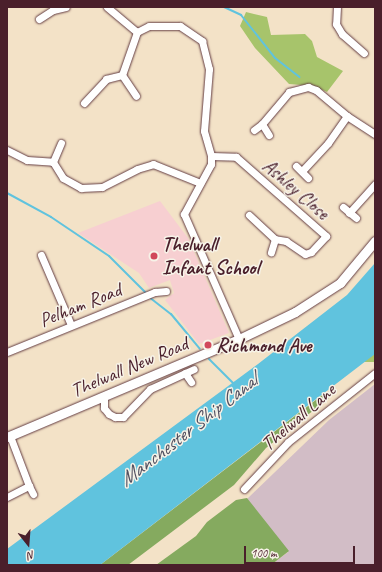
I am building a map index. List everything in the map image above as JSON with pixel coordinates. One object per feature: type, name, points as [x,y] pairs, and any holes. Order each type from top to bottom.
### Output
[{"type":"main road","name":"Thelwall New Road","points":[[8,436],[104,397],[239,339],[325,294],[350,272],[375,241]]},
{"type":"street","points":[[39,19],[53,10],[66,7]]},
{"type":"street","points":[[107,7],[137,32]]},
{"type":"street","points":[[337,7],[336,24],[342,34],[364,53]]},
{"type":"street","points":[[122,75],[137,32],[149,26],[180,26],[202,41],[210,69],[204,132],[212,156],[211,164],[184,214],[239,339]]},
{"type":"street","points":[[122,75],[136,96]]},
{"type":"street","points":[[84,103],[106,79],[122,75]]},
{"type":"street","points":[[254,130],[272,115],[283,97],[300,88],[316,90],[347,116],[375,134]]},
{"type":"street","points":[[302,171],[328,142],[347,116]]},
{"type":"street","points":[[262,124],[269,135]]},
{"type":"street","points":[[53,162],[61,143]]},
{"type":"street","points":[[7,150],[27,160],[53,162]]},
{"type":"street","name":"Ashley Close","points":[[212,156],[236,157],[326,236],[311,252],[305,254],[286,241],[275,239],[249,215]]},
{"type":"street","points":[[53,162],[63,178],[81,188],[102,187],[137,169],[154,164],[200,183]]},
{"type":"street","points":[[296,166],[308,178]]},
{"type":"street","points":[[349,213],[375,184]]},
{"type":"street","points":[[343,207],[356,218]]},
{"type":"street","points":[[272,252],[275,239]]},
{"type":"street","points":[[42,255],[71,325]]},
{"type":"street","name":"Pelham Road","points":[[7,352],[153,293],[166,291]]},
{"type":"street","points":[[104,397],[104,408],[109,414],[123,417],[150,389],[194,369]]},
{"type":"street","points":[[185,373],[191,382]]},
{"type":"street","name":"Thelwall Lane","points":[[244,489],[288,442],[375,373]]},
{"type":"street","points":[[8,436],[33,494]]},
{"type":"street","points":[[7,497],[29,486]]},
{"type":"shaded area","name":"Thelwall Infant School","points":[[160,201],[188,238],[229,333],[199,344],[165,300],[174,293],[170,280],[149,288],[139,273],[78,233]]},
{"type":"shaded area","points":[[375,384],[375,565],[271,565],[288,552],[247,499],[329,420]]},
{"type":"green space","points":[[246,12],[267,17],[271,35],[305,34],[312,41],[317,57],[343,71],[327,92],[314,86],[289,84],[255,48],[240,26]]},
{"type":"green space","points":[[312,354],[375,354],[375,362],[312,362]]},
{"type":"green space","points":[[325,393],[329,398],[266,448],[234,485],[128,565],[100,565]]},
{"type":"green space","points":[[247,498],[289,551],[271,565],[156,565],[196,536],[207,522],[236,500]]},
{"type":"water","name":"Manchester Ship Canal","points":[[375,263],[375,354],[100,565],[7,565],[7,549],[258,364],[347,295]]},
{"type":"waterway","points":[[224,7],[241,15],[275,58],[299,77]]},
{"type":"waterway","points":[[7,193],[51,217],[109,256],[146,293]]},
{"type":"waterway","points":[[149,297],[171,314],[200,349]]},
{"type":"waterway","name":"Manchester Ship Canal","points":[[209,359],[233,383]]},
{"type":"place","name":"Thelwall Infant School","points":[[154,256]]},
{"type":"place","name":"Richmond Ave","points":[[208,345]]}]
